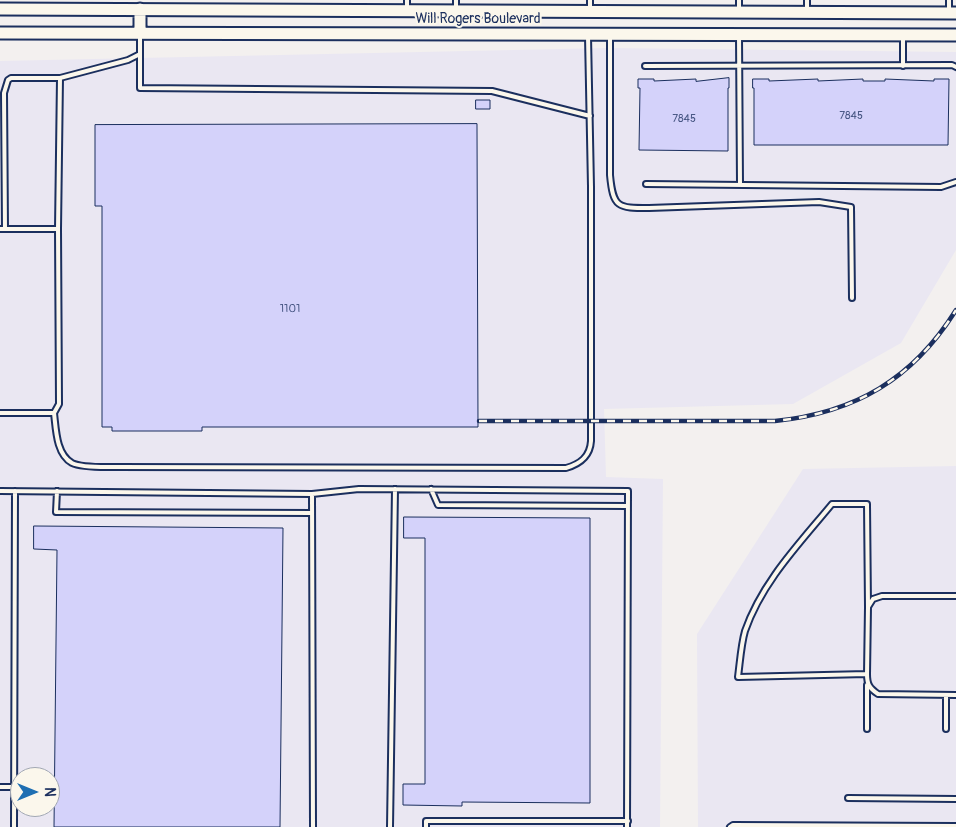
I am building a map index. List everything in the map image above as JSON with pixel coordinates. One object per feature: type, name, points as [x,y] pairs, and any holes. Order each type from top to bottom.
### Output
[{"type":"main road","name":"Will Rogers Boulevard","points":[[0,9],[139,5],[372,8],[407,5],[590,6],[739,12],[952,13]]},
{"type":"main road","points":[[139,5],[140,33]]},
{"type":"main road","points":[[588,34],[590,6]]},
{"type":"main road","points":[[739,12],[739,34]]},
{"type":"main road","points":[[903,13],[903,35]]},
{"type":"main road","name":"Will Rogers Boulevard","points":[[0,33],[956,35]]},
{"type":"lane","points":[[739,0],[739,12]]},
{"type":"lane","points":[[806,12],[807,0]]},
{"type":"lane","points":[[949,0],[952,13]]},
{"type":"lane","points":[[140,33],[140,88],[492,91],[590,116]]},
{"type":"lane","points":[[60,78],[58,230],[59,404],[54,413],[58,444],[63,454],[72,463],[88,466],[116,467],[566,468],[582,461],[587,455],[591,441],[588,34]]},
{"type":"lane","points":[[610,34],[610,174],[611,189],[619,205],[626,208],[649,208],[819,202],[851,207],[852,298]]},
{"type":"lane","points":[[739,34],[740,184]]},
{"type":"lane","points":[[903,35],[904,66]]},
{"type":"lane","points":[[58,230],[3,229],[4,93],[6,83],[11,78],[60,78],[128,60],[140,54]]},
{"type":"lane","points":[[645,66],[956,67]]},
{"type":"lane","points":[[646,184],[941,187],[956,182]]},
{"type":"lane","points":[[0,413],[54,413]]},
{"type":"lane","points":[[0,490],[312,494],[360,489],[628,491],[627,827]]},
{"type":"lane","points":[[390,827],[395,489]]},
{"type":"lane","points":[[431,490],[438,505],[628,506]]},
{"type":"lane","points":[[14,767],[15,491]]},
{"type":"lane","points":[[57,491],[56,512],[312,513]]},
{"type":"lane","points":[[312,494],[313,827]]},
{"type":"lane","points":[[867,674],[738,677],[745,633],[754,609],[769,580],[832,504],[867,504],[868,607],[867,729]]},
{"type":"lane","points":[[868,607],[873,599],[882,596],[956,596]]},
{"type":"lane","points":[[867,683],[870,689],[878,694],[956,695]]},
{"type":"lane","points":[[946,695],[949,716],[946,729]]},
{"type":"lane","points":[[848,798],[956,799]]},
{"type":"lane","points":[[426,827],[426,821],[628,821]]},
{"type":"lane","points":[[730,827],[956,826]]},
{"type":"shaded area","points":[[607,48],[956,52],[956,250],[901,343],[793,404],[604,409],[606,477],[663,479],[660,827],[0,827],[0,61]]},
{"type":"shaded area","points":[[956,466],[956,827],[698,827],[697,634],[803,469]]},
{"type":"building","points":[[729,78],[728,151],[639,150],[640,88],[638,88],[638,79],[654,79],[654,81],[696,79],[696,81]]},
{"type":"building","points":[[753,79],[769,79],[769,81],[863,79],[863,81],[885,81],[885,79],[934,81],[934,79],[949,79],[948,145],[754,145]]},
{"type":"building","points":[[476,100],[490,100],[490,109],[476,109]]},
{"type":"building","points":[[477,124],[478,427],[202,427],[202,431],[112,431],[112,427],[102,427],[102,206],[95,206],[95,125]]},
{"type":"building","points":[[404,517],[590,518],[590,803],[462,802],[462,806],[403,805],[403,784],[425,784],[425,538],[404,538]]},
{"type":"building","points":[[34,526],[283,528],[280,827],[54,827],[54,817],[60,817],[60,767],[55,767],[57,550],[34,549]]},
{"type":"railway","points":[[479,421],[775,421],[804,417],[856,401],[901,373],[921,355],[956,310]]}]
